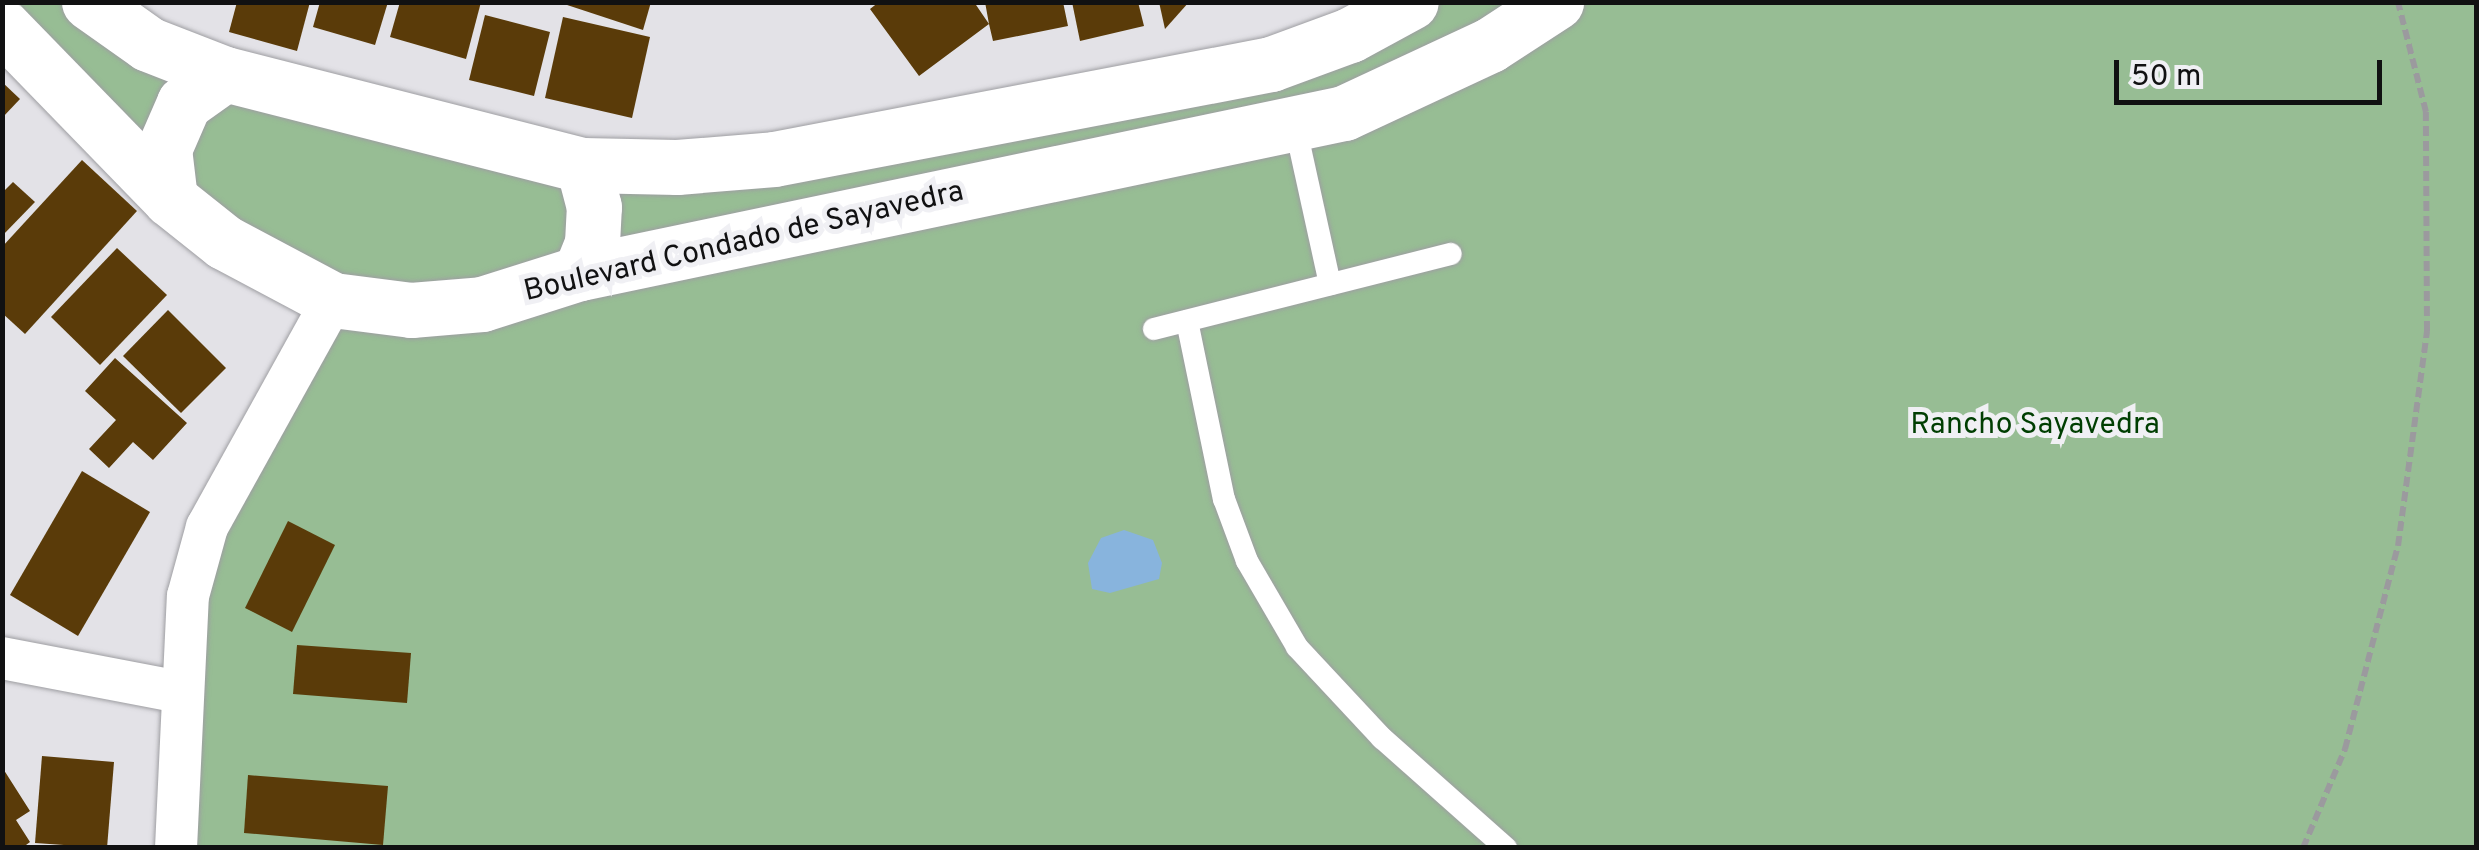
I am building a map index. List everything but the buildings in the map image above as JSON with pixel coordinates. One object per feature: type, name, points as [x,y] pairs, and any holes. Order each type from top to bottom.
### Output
[{"type":"street","points":[[89,2],[148,44],[225,74],[583,165],[774,159],[1200,78],[1271,64],[1350,35],[1411,2]]},
{"type":"street","name":"Boulevard Condado de Sayavedra","points":[[2,26],[170,199],[224,242],[333,300],[412,310],[482,304],[580,274],[1295,125],[1392,94],[1490,46],[1556,2]]},
{"type":"street","points":[[170,199],[164,149],[184,102],[225,74]]},
{"type":"street","points":[[580,274],[592,243],[594,207],[583,165]]},
{"type":"street","points":[[176,848],[188,596],[207,526],[333,300]]},
{"type":"street","points":[[2,658],[181,692]]},
{"type":"lane","points":[[1295,125],[1330,284]]},
{"type":"lane","points":[[1154,330],[1451,254]]},
{"type":"lane","points":[[1187,321],[1224,500],[1247,561],[1297,647],[1382,738],[1506,848]]},
{"type":"path","points":[[2303,848],[2345,750],[2398,546],[2427,331],[2426,112],[2398,2]]},
{"type":"green space","name":"Rancho Sayavedra","points":[[2,3],[89,3],[583,165],[774,159],[1411,3],[2476,3],[2476,847],[176,847],[188,597],[333,300],[285,277]]},
{"type":"water","points":[[1124,530],[1153,540],[1162,563],[1159,579],[1110,593],[1092,589],[1088,563],[1101,538]]}]
